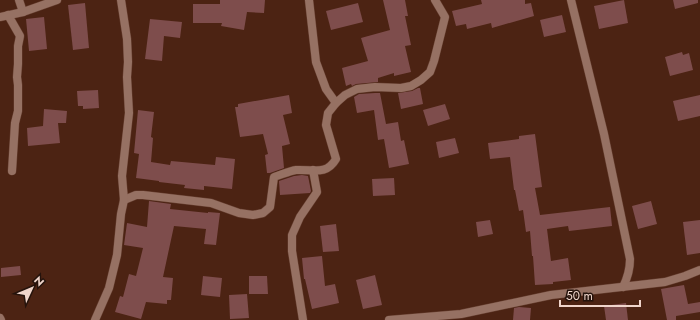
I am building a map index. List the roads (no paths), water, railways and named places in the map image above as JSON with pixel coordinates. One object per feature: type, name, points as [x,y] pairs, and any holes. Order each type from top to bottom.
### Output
[{"type":"street","points":[[19,0],[23,12]]},
{"type":"street","points":[[12,171],[15,122],[18,111],[17,77],[18,46],[20,36],[4,16],[23,12],[57,0]]},
{"type":"street","points":[[95,320],[109,288],[116,261],[124,200],[122,176],[129,113],[127,77],[128,62],[127,39],[120,0]]},
{"type":"street","points":[[309,0],[316,62],[326,89],[336,103]]},
{"type":"street","points":[[124,200],[136,195],[143,195],[211,203],[239,213],[253,215],[263,213],[270,207],[274,177],[294,170],[323,171],[333,165],[336,159],[326,125],[328,113],[345,95],[357,90],[375,87],[401,88],[411,86],[430,72],[445,17],[436,0]]},
{"type":"street","points":[[571,0],[604,134],[630,259],[630,268],[623,287]]},
{"type":"street","points":[[303,320],[292,251],[292,235],[300,217],[317,192],[313,170]]},
{"type":"street","points":[[389,320],[461,314],[551,295],[665,282],[700,270]]}]
